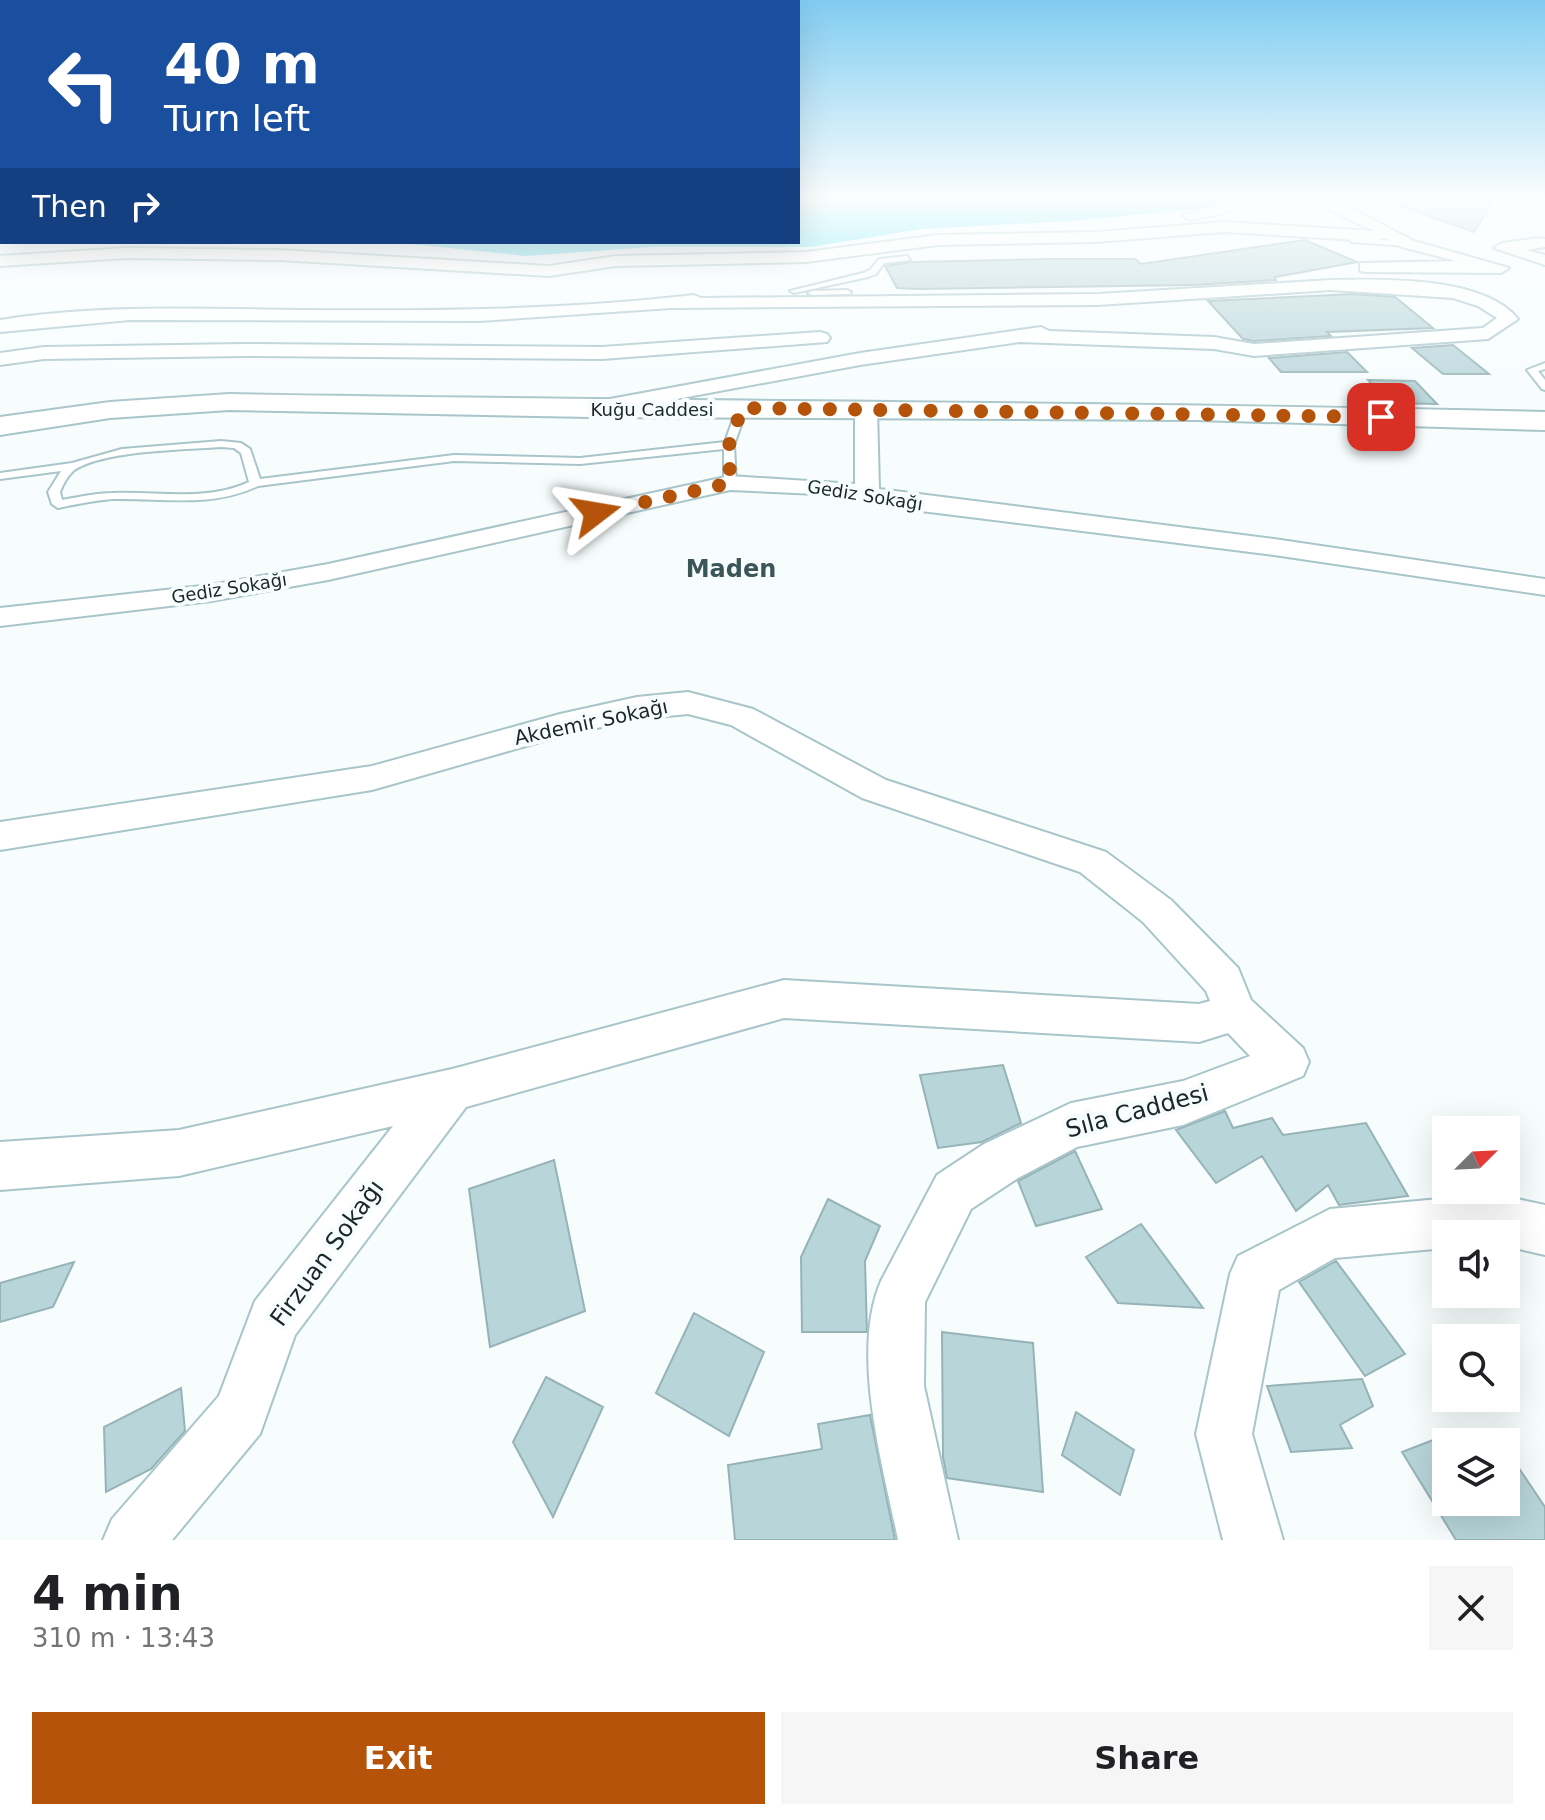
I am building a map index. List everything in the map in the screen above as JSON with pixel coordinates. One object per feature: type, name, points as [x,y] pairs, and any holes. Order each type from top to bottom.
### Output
[{"type":"street","points":[[513,269],[563,269]]},
{"type":"street","points":[[1232,291],[1361,269]]},
{"type":"street","points":[[672,303],[1015,301],[1326,285],[1385,286],[1475,299],[1497,306],[1509,319],[1488,333],[1254,350],[1214,343],[1020,336]]},
{"type":"street","points":[[1175,318],[1265,297],[1385,286]]},
{"type":"street","points":[[0,326],[80,316],[503,314],[612,310],[794,291]]},
{"type":"street","points":[[591,409],[860,359],[1148,321]]},
{"type":"street","points":[[0,359],[44,353],[243,350],[602,353],[820,338]]},
{"type":"street","name":"Kuğu Caddesi","points":[[7,425],[229,402],[591,409],[866,408],[1545,421]]},
{"type":"street","points":[[866,408],[867,493]]},
{"type":"street","name":"Gediz Sokağı","points":[[0,617],[211,593],[328,572],[730,483],[838,488],[913,503],[1274,547],[1545,587]]},
{"type":"street","name":"Akdemir Sokağı","points":[[0,836],[372,778],[560,725],[637,708],[688,703],[742,717],[874,789],[1093,862],[1157,911],[1205,961],[1223,981],[1235,1012]]},
{"type":"street","points":[[0,1166],[179,1153],[452,1090],[784,999],[1199,1023],[1235,1012]]},
{"type":"street","name":"Sıla Caddesi","points":[[928,1540],[896,1386],[899,1299],[954,1192],[1001,1161],[1071,1126],[1183,1103],[1287,1062],[1235,1012]]},
{"type":"street","name":"Firzuan Sokağı","points":[[133,1540],[240,1414],[274,1320],[400,1153],[452,1090]]},
{"type":"street","points":[[1253,1540],[1224,1434],[1256,1274],[1330,1234],[1494,1219],[1545,1230]]},
{"type":"lane","points":[[794,291],[876,269]]},
{"type":"lane","points":[[794,291],[847,292]]},
{"type":"lane","points":[[1545,366],[1532,370],[1545,387]]},
{"type":"lane","points":[[730,483],[729,445],[742,408]]},
{"type":"lane","points":[[0,476],[149,451],[237,445],[246,451],[255,483]]},
{"type":"lane","points":[[74,466],[61,476],[54,492],[58,504],[114,496],[142,499],[218,495],[255,483],[454,458],[580,461],[729,445]]},
{"type":"building","points":[[887,269],[1319,269],[1275,277],[1276,280],[1193,285],[897,288]]},
{"type":"building","points":[[1353,294],[1395,297],[1433,328],[1327,332],[1331,336],[1254,341],[1243,339],[1208,301]]},
{"type":"building","points":[[1453,345],[1489,374],[1443,374],[1412,348]]},
{"type":"building","points":[[1347,352],[1367,372],[1281,372],[1269,358]]},
{"type":"building","points":[[1368,380],[1415,381],[1437,404],[1388,403]]},
{"type":"building","points":[[1003,1065],[1021,1123],[982,1142],[938,1148],[920,1075]]},
{"type":"building","points":[[1225,1111],[1233,1128],[1272,1118],[1283,1135],[1366,1123],[1408,1196],[1339,1205],[1328,1185],[1296,1211],[1262,1156],[1216,1183],[1176,1130]]},
{"type":"building","points":[[1075,1151],[1102,1209],[1036,1226],[1018,1181]]},
{"type":"building","points":[[554,1160],[585,1311],[490,1347],[469,1189]]},
{"type":"building","points":[[828,1199],[880,1226],[865,1261],[867,1332],[802,1332],[801,1257]]},
{"type":"building","points":[[1141,1224],[1203,1308],[1118,1303],[1086,1257]]},
{"type":"building","points":[[1336,1261],[1405,1354],[1365,1376],[1299,1282]]},
{"type":"building","points":[[74,1262],[53,1307],[0,1322],[0,1283]]},
{"type":"building","points":[[694,1313],[764,1352],[729,1436],[656,1393]]},
{"type":"building","points":[[942,1332],[1033,1343],[1043,1492],[947,1478],[943,1457]]},
{"type":"building","points":[[546,1377],[603,1407],[553,1517],[513,1442]]},
{"type":"building","points":[[1362,1379],[1373,1406],[1340,1425],[1352,1448],[1291,1452],[1267,1386]]},
{"type":"building","points":[[181,1388],[185,1431],[151,1469],[106,1492],[104,1427]]},
{"type":"building","points":[[1076,1412],[1134,1450],[1120,1495],[1062,1455]]},
{"type":"building","points":[[870,1415],[895,1540],[735,1540],[728,1465],[822,1449],[818,1424]]},
{"type":"building","points":[[1432,1440],[1432,1501],[1402,1452]]},
{"type":"building","points":[[1520,1470],[1545,1507],[1545,1540],[1456,1540],[1441,1516],[1520,1516]]},
{"type":"district","name":"Maden","points":[[731,569]]},
{"type":"route","points":[[596,513],[705,486],[730,483],[729,445],[742,408],[1381,417]]}]
